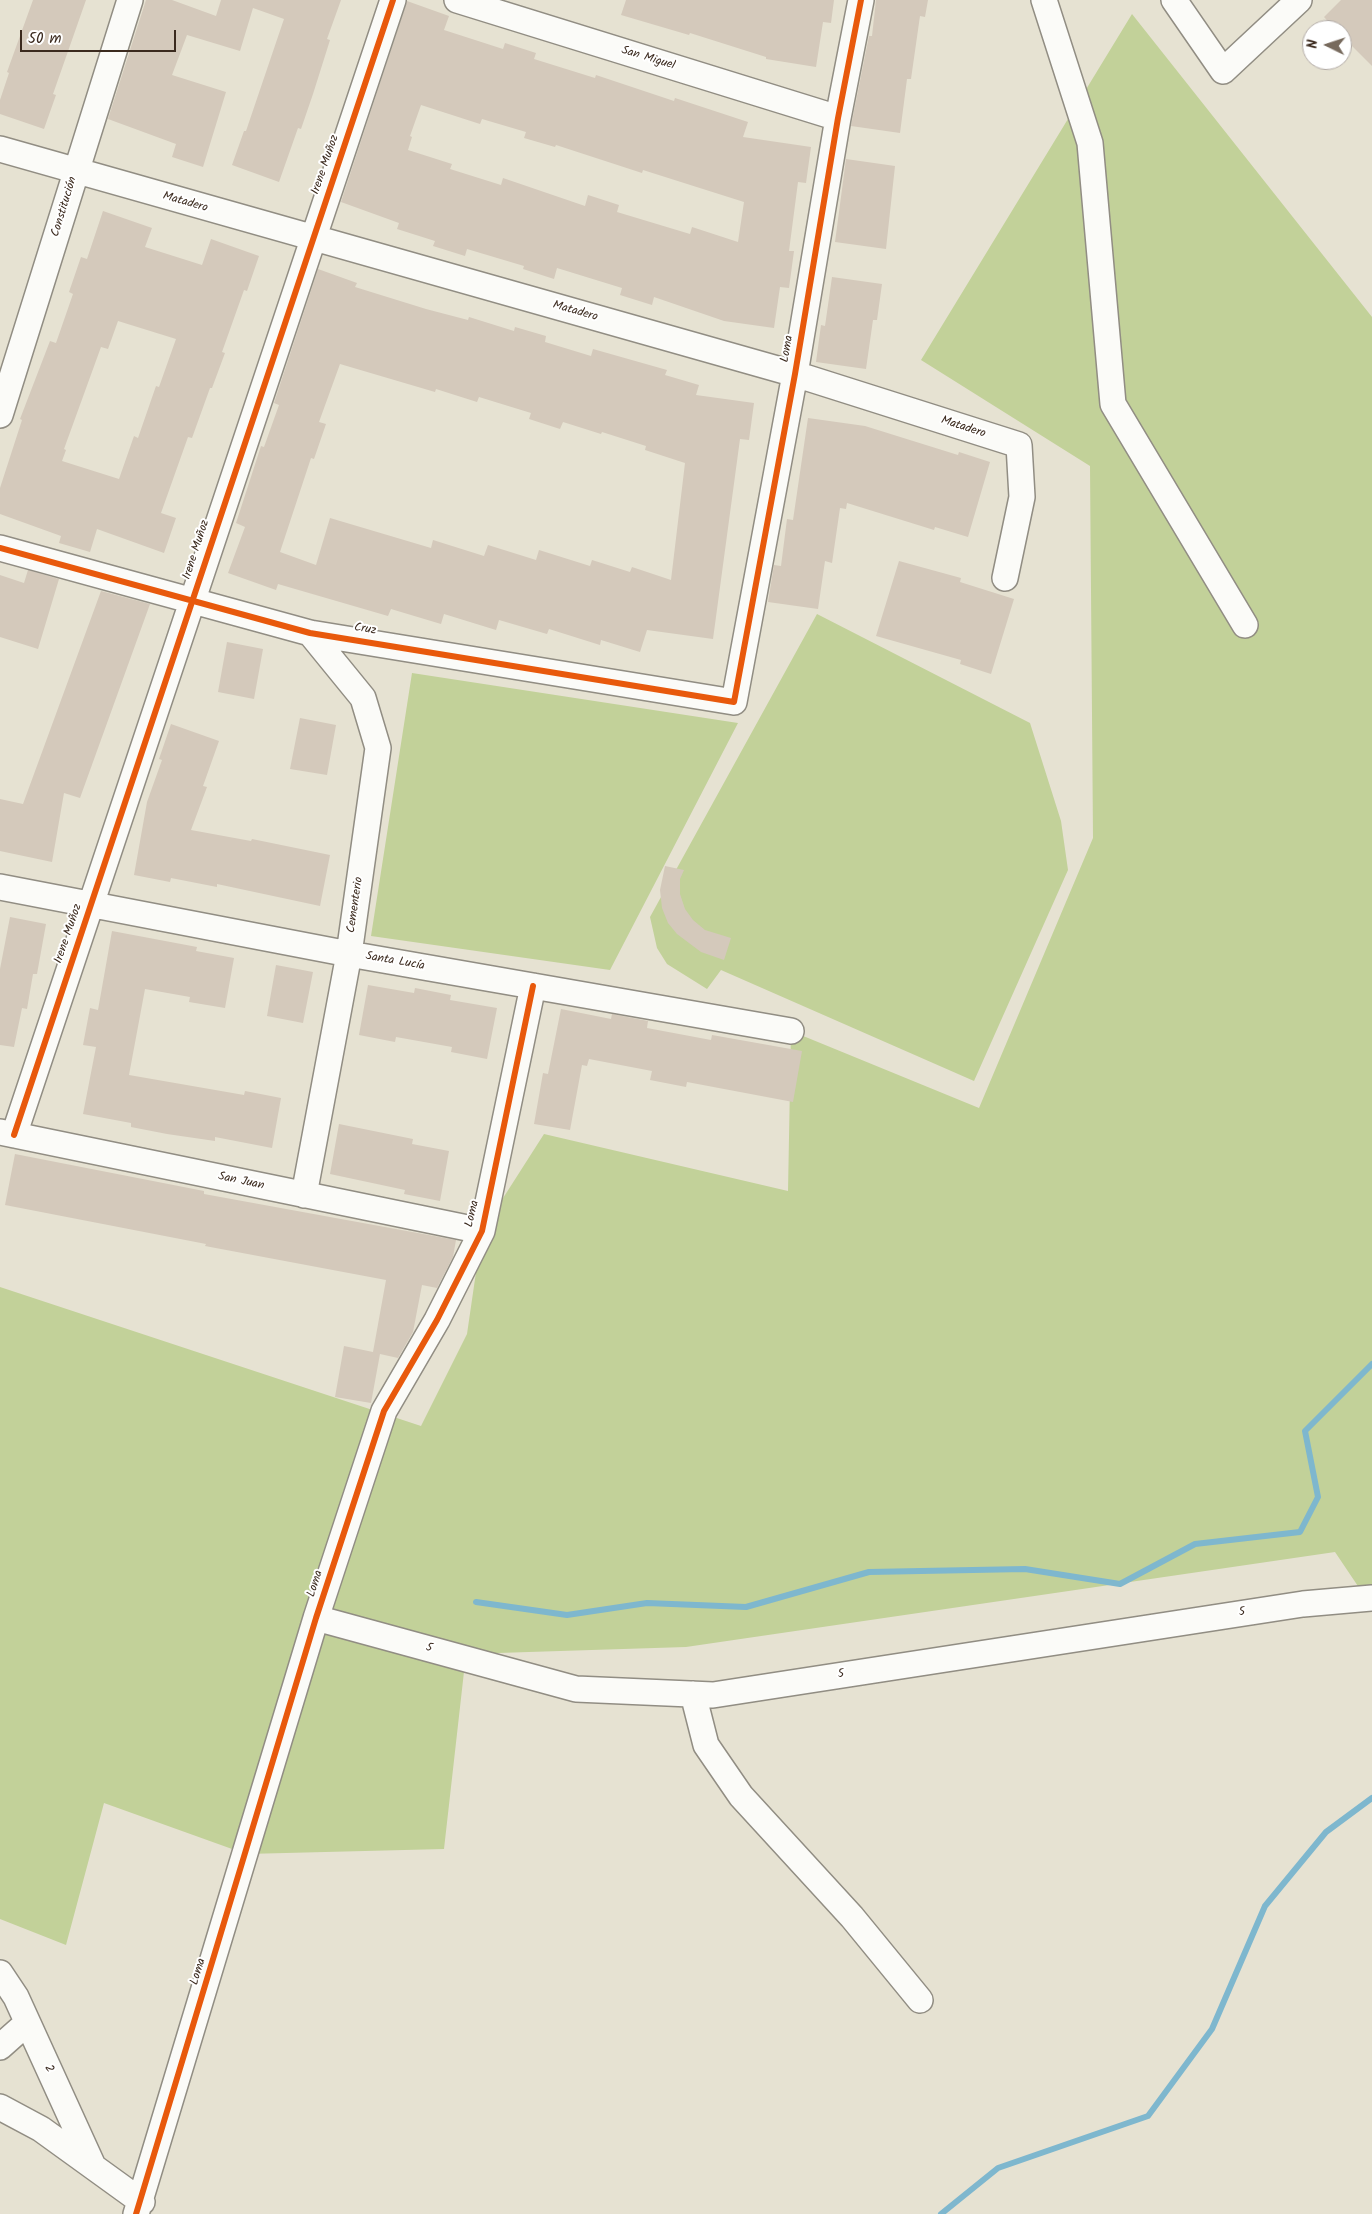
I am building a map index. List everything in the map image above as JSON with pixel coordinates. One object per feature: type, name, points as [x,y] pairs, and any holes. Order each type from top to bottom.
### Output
[{"type":"street","name":"Constitución","points":[[0,415],[130,0]]},
{"type":"street","name":"Irene Muñoz","points":[[7,1133],[91,904],[393,0]]},
{"type":"street","name":"San Miguel","points":[[457,0],[838,118]]},
{"type":"street","name":"Loma","points":[[734,702],[795,374],[838,118],[861,0]]},
{"type":"street","points":[[1044,0],[1090,143],[1113,404],[1245,626]]},
{"type":"street","points":[[1174,0],[1223,71],[1298,0]]},
{"type":"street","name":"Matadero","points":[[0,149],[795,374],[1018,445],[1022,497],[1005,578]]},
{"type":"street","name":"Cruz","points":[[0,548],[310,633],[734,702]]},
{"type":"street","name":"Cementerio","points":[[304,1195],[349,954],[378,748],[363,698],[310,633]]},
{"type":"street","name":"Santa Lucía","points":[[0,887],[349,954],[791,1031]]},
{"type":"street","name":"Loma","points":[[139,2208],[316,1618],[384,1410],[437,1320],[482,1231],[533,986]]},
{"type":"street","name":"San Juan","points":[[7,1133],[482,1231]]},
{"type":"street","name":"5","points":[[316,1618],[576,1689],[713,1695],[1303,1604],[1372,1598]]},
{"type":"street","points":[[693,1694],[706,1745],[741,1796],[852,1917],[920,2000]]},
{"type":"street","name":"2","points":[[0,1973],[16,1997],[93,2166]]},
{"type":"street","points":[[0,2047],[28,2023]]},
{"type":"street","points":[[0,2107],[41,2129],[93,2166],[139,2208]]},
{"type":"green space","points":[[1132,14],[1372,317],[1372,1607],[1335,1552],[686,1647],[466,1654],[444,1849],[246,1854],[104,1803],[66,1945],[0,1919],[0,1287],[421,1426],[467,1334],[482,1231],[544,1134],[788,1191],[791,1031],[979,1108],[1093,838],[1090,466],[921,360]]},
{"type":"green space","points":[[817,614],[1030,723],[1061,821],[1068,870],[974,1081],[721,970],[707,989],[667,964],[657,948],[650,917]]},
{"type":"green space","points":[[412,673],[738,723],[610,970],[371,936]]},
{"type":"building","points":[[33,0],[86,0],[53,94],[56,95],[44,129],[0,114],[0,100],[9,73],[7,72]]},
{"type":"building","points":[[146,0],[172,0],[216,16],[221,0],[341,0],[327,39],[330,40],[313,94],[301,129],[298,128],[279,182],[232,165],[244,131],[246,131],[284,19],[253,8],[240,51],[187,35],[172,75],[226,92],[203,167],[172,157],[176,144],[108,119]]},
{"type":"building","points":[[626,0],[834,0],[831,23],[823,22],[816,67],[766,59],[766,57],[690,33],[689,35],[621,15]]},
{"type":"building","points":[[876,0],[928,0],[925,17],[920,16],[911,79],[907,79],[900,133],[851,126],[869,36],[872,36]]},
{"type":"building","points":[[1341,0],[1372,0],[1372,66],[1352,46],[1352,20],[1327,20],[1324,17]]},
{"type":"building","points":[[407,1],[449,16],[444,30],[503,49],[505,43],[536,53],[534,59],[595,78],[596,75],[674,101],[675,98],[748,122],[743,137],[811,147],[806,183],[798,182],[789,251],[794,251],[789,288],[780,287],[774,328],[724,321],[654,297],[652,305],[620,295],[622,288],[557,268],[554,279],[523,269],[524,266],[467,249],[465,256],[433,246],[435,241],[397,229],[399,223],[341,202]],"holes":[[[421,105],[480,124],[482,119],[526,132],[524,138],[555,147],[556,145],[642,173],[643,170],[744,202],[738,242],[692,227],[690,234],[617,212],[619,205],[588,195],[585,206],[503,178],[501,185],[450,169],[452,164],[408,150],[412,137],[410,136]]]},
{"type":"building","points":[[846,159],[895,166],[886,249],[835,242]]},
{"type":"building","points":[[103,211],[152,228],[145,247],[202,265],[211,239],[259,256],[247,291],[244,290],[222,352],[225,353],[212,388],[210,388],[192,438],[188,437],[161,513],[176,518],[164,553],[97,529],[90,552],[59,543],[61,536],[0,514],[0,488],[22,420],[20,419],[50,341],[56,343],[73,294],[69,292],[81,257],[87,259]],"holes":[[[118,321],[176,339],[159,387],[156,386],[138,438],[134,436],[119,479],[62,461],[66,450],[64,449],[101,347],[108,349]]]},
{"type":"building","points":[[318,269],[357,283],[355,287],[426,309],[468,320],[469,317],[514,331],[515,327],[546,336],[545,342],[591,356],[593,349],[667,370],[665,375],[699,385],[696,395],[754,403],[749,440],[740,439],[713,639],[647,630],[640,652],[601,640],[600,645],[549,629],[547,634],[499,620],[496,630],[444,614],[441,624],[391,609],[388,616],[278,584],[276,590],[228,573],[245,527],[236,523],[261,446],[264,447],[279,405],[274,403]],"holes":[[[340,364],[435,392],[436,389],[477,402],[479,397],[531,413],[529,419],[560,429],[563,422],[601,434],[602,432],[646,446],[645,450],[685,463],[671,580],[632,567],[630,572],[592,560],[590,566],[539,550],[536,560],[488,545],[484,556],[433,540],[431,548],[330,518],[316,565],[280,552],[311,458],[314,459],[326,424],[319,422]]]},
{"type":"building","points":[[832,277],[882,284],[877,320],[873,320],[866,369],[816,362],[821,325],[825,326]]},
{"type":"building","points":[[808,418],[865,426],[958,455],[959,452],[990,462],[968,537],[935,527],[934,530],[847,503],[846,509],[840,508],[832,563],[825,561],[818,609],[768,602],[774,565],[781,566],[787,519],[793,520]]},
{"type":"building","points":[[899,561],[961,578],[960,582],[1014,599],[991,674],[960,664],[961,660],[876,636]]},
{"type":"building","points":[[28,570],[59,579],[38,649],[0,637],[0,575],[24,583]]},
{"type":"building","points":[[101,591],[150,604],[80,798],[64,793],[52,862],[0,851],[0,799],[23,804]]},
{"type":"building","points":[[227,642],[263,649],[254,699],[218,692]]},
{"type":"building","points":[[300,718],[336,725],[327,775],[290,769]]},
{"type":"building","points":[[171,724],[219,741],[203,786],[207,787],[191,830],[251,841],[252,839],[330,855],[320,906],[217,884],[217,887],[171,878],[170,882],[134,875],[147,802],[162,760],[159,759]]},
{"type":"building","points":[[665,866],[684,870],[680,879],[680,894],[685,909],[693,920],[705,930],[731,938],[724,960],[701,952],[677,934],[668,923],[662,908],[660,890]]},
{"type":"building","points":[[10,917],[46,924],[37,974],[33,974],[27,1009],[22,1008],[14,1047],[0,1045],[0,969]]},
{"type":"building","points":[[112,931],[197,947],[196,951],[234,958],[225,1008],[189,1002],[190,997],[145,989],[129,1075],[244,1095],[245,1091],[281,1098],[272,1148],[215,1137],[215,1141],[167,1134],[131,1127],[131,1123],[83,1114],[96,1047],[83,1045],[90,1008],[98,1010]]},
{"type":"building","points":[[276,965],[313,972],[303,1023],[267,1016]]},
{"type":"building","points":[[368,985],[414,993],[415,988],[451,995],[450,1000],[497,1008],[487,1059],[451,1052],[452,1047],[396,1037],[395,1042],[359,1035]]},
{"type":"building","points":[[561,1009],[611,1019],[612,1014],[648,1021],[647,1028],[711,1040],[712,1035],[802,1051],[793,1102],[687,1082],[686,1087],[650,1080],[652,1071],[589,1059],[587,1066],[582,1065],[570,1130],[534,1124],[543,1073],[548,1074]]},
{"type":"building","points":[[339,1124],[413,1139],[412,1144],[449,1151],[440,1201],[404,1194],[405,1190],[330,1174]]},
{"type":"building","points":[[15,1154],[204,1191],[204,1194],[456,1240],[453,1257],[437,1288],[422,1285],[413,1332],[398,1358],[380,1354],[371,1403],[335,1397],[344,1346],[373,1352],[386,1280],[205,1246],[206,1244],[5,1205]]},
{"type":"waterway","points":[[476,1602],[567,1615],[647,1603],[746,1607],[869,1572],[1025,1569],[1120,1584],[1195,1544],[1300,1532],[1318,1497],[1305,1431],[1372,1364]]},
{"type":"waterway","points":[[941,2214],[998,2168],[1148,2116],[1212,2029],[1265,1906],[1326,1832],[1372,1798]]},
{"type":"cycle path","points":[[14,1135],[393,0]]},
{"type":"cycle path","points":[[0,548],[310,633],[734,702],[795,374],[838,118],[861,0]]},
{"type":"cycle path","points":[[136,2214],[316,1618],[384,1411],[437,1320],[482,1231],[533,986]]}]
